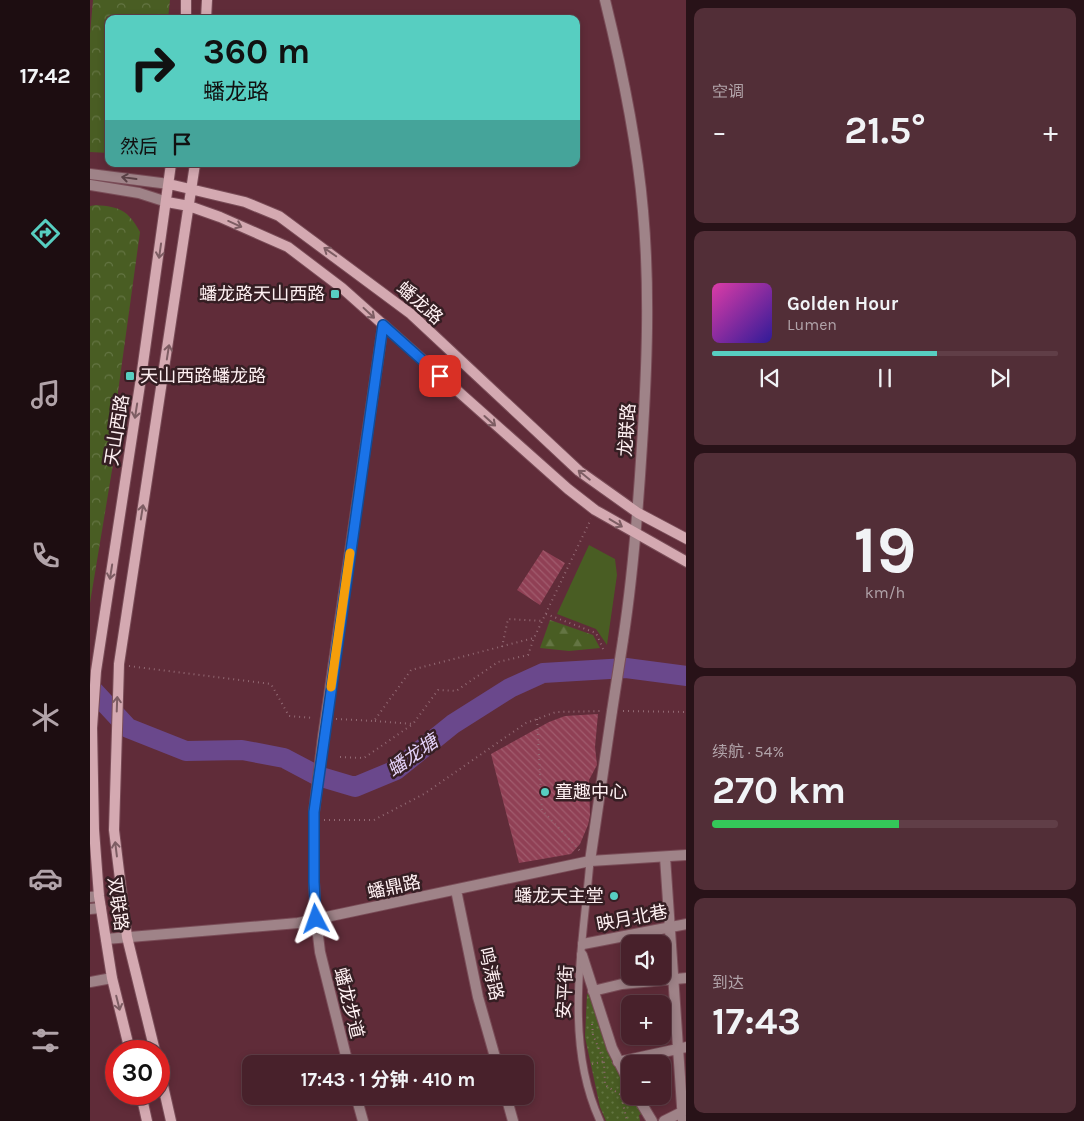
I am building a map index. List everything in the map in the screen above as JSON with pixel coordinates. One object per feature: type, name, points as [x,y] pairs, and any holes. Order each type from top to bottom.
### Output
[{"type":"main road","points":[[186,0],[186,15]]},
{"type":"main road","points":[[206,15],[207,0]]},
{"type":"main road","name":"天山西路","points":[[92,728],[96,671],[171,167]]},
{"type":"main road","points":[[152,1040],[127,937],[114,830],[119,664],[195,167]]},
{"type":"main road","name":"蟠龙路","points":[[169,184],[245,202],[279,216],[345,263],[411,314],[579,471],[638,513],[686,539]]},
{"type":"main road","points":[[167,202],[189,206],[220,217],[288,247],[342,288],[568,489],[595,510],[686,562]]},
{"type":"main road","name":"双联路","points":[[92,728],[94,896],[101,908],[112,978],[127,1040]]},
{"type":"main road","points":[[143,1105],[147,1121]]},
{"type":"main road","points":[[167,1105],[171,1121]]},
{"type":"street","name":"龙联路","points":[[590,862],[623,640],[636,535],[647,372],[647,279],[643,211],[624,79],[605,0]]},
{"type":"street","name":"蟠龙路","points":[[90,174],[169,184]]},
{"type":"street","points":[[90,185],[139,193],[167,202]]},
{"type":"street","name":"蟠龙步道","points":[[346,1055],[320,952],[316,919],[314,816],[323,737],[383,325]]},
{"type":"street","name":"蟠鼎路","points":[[106,939],[298,923],[590,862],[686,855]]},
{"type":"street","points":[[664,1121],[684,1114],[681,1048],[672,979],[665,857]]},
{"type":"street","name":"鸣涛路","points":[[456,890],[478,997],[494,1055]]},
{"type":"street","points":[[90,909],[101,908]]},
{"type":"street","name":"映月北巷","points":[[582,950],[686,924]]},
{"type":"street","points":[[582,950],[598,1004],[621,1067]]},
{"type":"street","points":[[90,982],[112,978]]},
{"type":"street","points":[[594,991],[622,984],[686,978]]},
{"type":"street","points":[[617,1060],[681,1048]]},
{"type":"street","points":[[359,1105],[363,1121]]},
{"type":"street","points":[[509,1105],[513,1121]]},
{"type":"street","points":[[642,1105],[652,1121]]},
{"type":"lane","name":"安平街","points":[[590,862],[578,1017],[583,1067],[590,1100],[600,1121]]},
{"type":"path","points":[[340,757],[364,758],[413,724],[438,690],[456,691],[498,662],[528,655],[534,638],[595,510]]},
{"type":"path","points":[[546,614],[596,633],[604,651]]},
{"type":"path","points":[[502,647],[508,620],[542,621]]},
{"type":"path","points":[[374,721],[411,670],[534,638]]},
{"type":"path","points":[[119,664],[271,684],[289,716],[413,724]]},
{"type":"path","points":[[314,816],[343,822],[374,820],[396,811],[424,794],[526,723],[556,712],[686,712]]},
{"type":"path","points":[[537,719],[542,810],[590,862]]},
{"type":"path","points":[[598,1004],[592,1019],[593,1034],[604,1061],[605,1086],[621,1095],[627,1121]]},
{"type":"path","points":[[583,1067],[604,1061],[617,1060]]},
{"type":"green space","points":[[93,0],[170,0],[168,15],[105,15],[105,153],[90,152],[90,34]]},
{"type":"green space","points":[[90,206],[111,207],[127,214],[140,232],[118,392],[118,434],[90,603]]},
{"type":"green space","points":[[589,545],[615,559],[617,575],[607,645],[596,629],[557,614]]},
{"type":"green space","points":[[550,620],[593,635],[600,648],[569,651],[540,648]]},
{"type":"green space","points":[[592,992],[621,1065],[621,1105],[640,1105],[645,1113],[639,1115],[640,1121],[606,1121],[600,1107],[585,1037],[587,994]]},
{"type":"building","points":[[543,550],[565,563],[540,605],[517,590]]},
{"type":"building","name":"童趣中心","points":[[598,714],[595,747],[597,765],[589,780],[590,815],[580,844],[571,854],[519,863],[491,754],[549,722],[565,716]]},
{"type":"waterway","name":"蟠龙塘","points":[[90,687],[128,728],[186,751],[242,750],[284,758],[318,776],[355,787],[396,770],[453,724],[510,688],[543,673],[626,668],[686,676]]},
{"type":"slow traffic","points":[[331,687],[350,553]]},
{"type":"place","name":"蟠龙路天山西路","points":[[335,294]]},
{"type":"place","name":"天山西路蟠龙路","points":[[130,376]]},
{"type":"place","name":"童趣中心","points":[[545,792]]},
{"type":"place","name":"蟠龙天主堂","points":[[614,896]]},
{"type":"route","points":[[316,919],[314,812],[323,737],[383,325],[440,376]]}]
